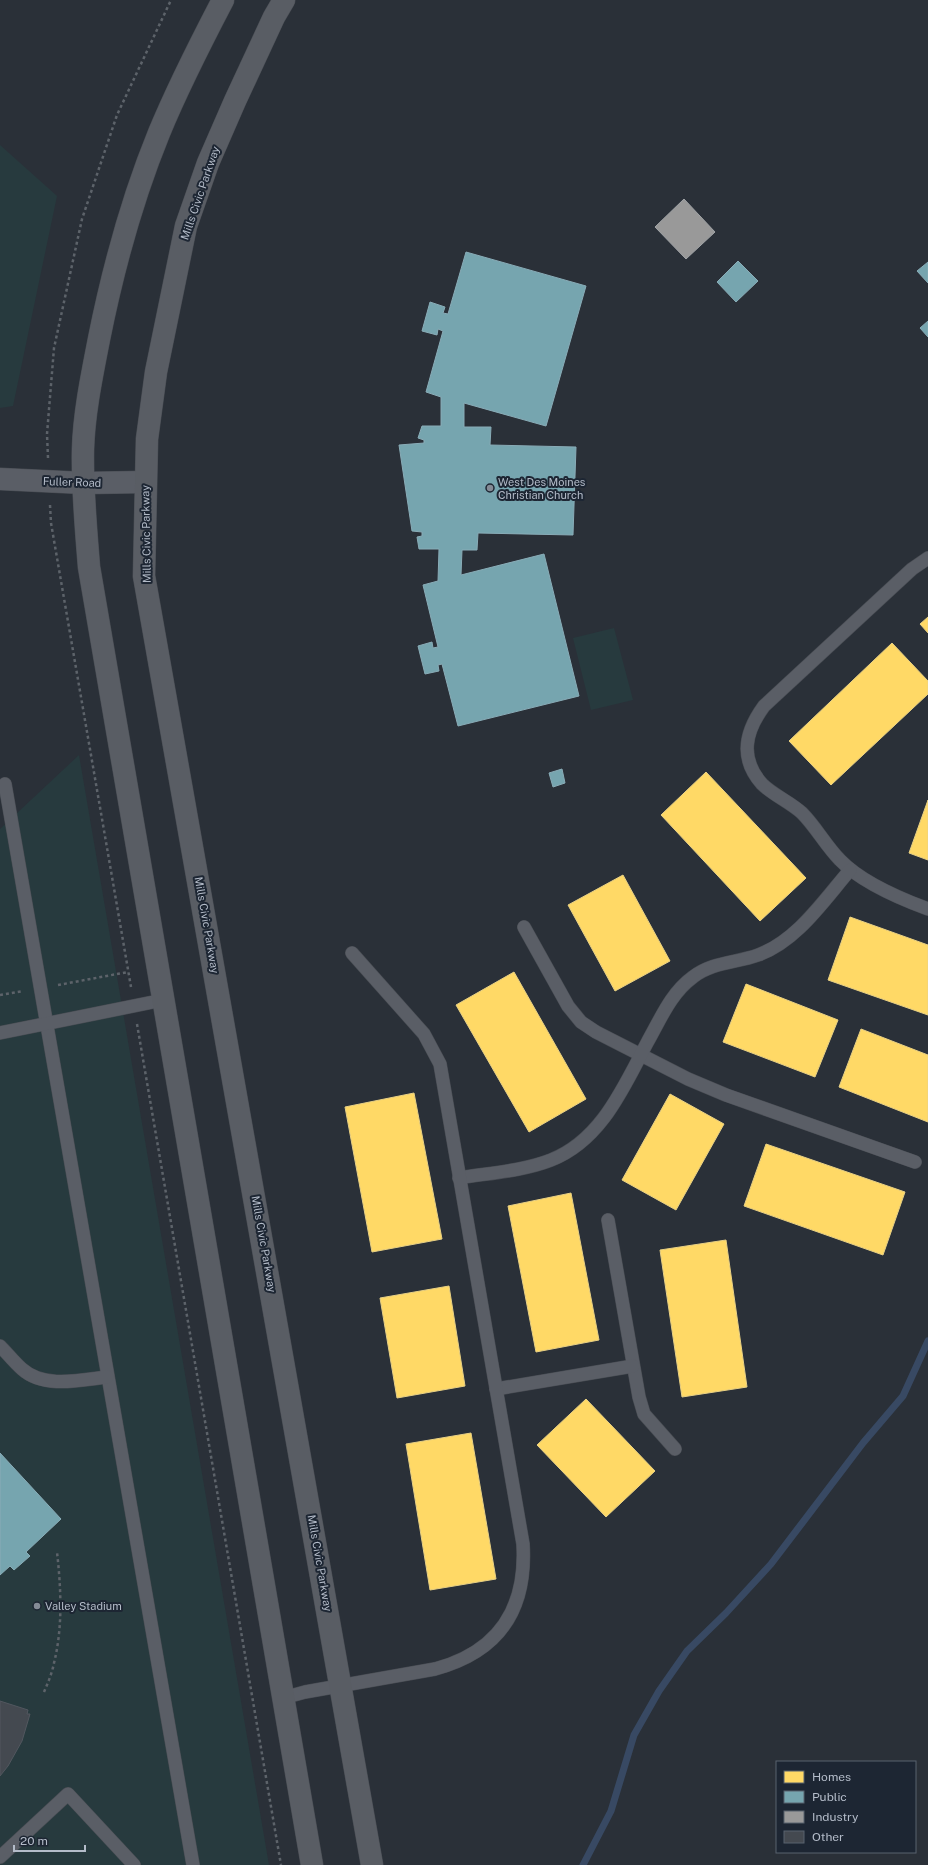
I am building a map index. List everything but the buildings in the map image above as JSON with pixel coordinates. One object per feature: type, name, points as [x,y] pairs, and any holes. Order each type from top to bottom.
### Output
[{"type":"main road","points":[[223,0],[190,62],[158,134],[131,210],[108,292],[93,371],[83,449],[84,484],[88,567],[312,1865]]},
{"type":"main road","name":"Mills Civic Parkway","points":[[284,0],[274,17],[208,163],[186,226],[156,372],[147,438],[144,576],[342,1685],[372,1865]]},
{"type":"street","name":"Fuller Road","points":[[0,479],[84,484],[145,482]]},
{"type":"lane","points":[[928,558],[912,569],[764,706],[753,721],[748,736],[748,753],[752,769],[763,784],[802,813],[840,860],[850,870],[902,899],[928,909]]},
{"type":"lane","points":[[5,784],[193,1865]]},
{"type":"lane","points":[[459,1178],[528,1166],[551,1160],[573,1149],[593,1132],[608,1113],[676,993],[693,977],[713,966],[758,955],[780,944],[801,926],[850,870]]},
{"type":"lane","points":[[524,927],[568,1006],[581,1022],[596,1032],[688,1079],[726,1095],[915,1162]]},
{"type":"lane","points":[[283,1698],[342,1685],[434,1669],[455,1664],[475,1654],[495,1637],[510,1616],[520,1592],[524,1566],[523,1544],[440,1064],[429,1040],[352,953]]},
{"type":"lane","points":[[0,1033],[163,1000]]},
{"type":"lane","points":[[608,1220],[639,1397],[644,1414],[675,1449]]},
{"type":"lane","points":[[0,1346],[23,1370],[40,1378],[57,1382],[107,1377]]},
{"type":"lane","points":[[496,1389],[633,1366]]},
{"type":"lane","points":[[0,1857],[68,1794],[134,1865]]},
{"type":"path","points":[[48,448],[47,434],[54,348],[82,219],[118,115],[171,0]]},
{"type":"path","points":[[51,514],[281,1865]]},
{"type":"path","points":[[0,995],[128,972]]},
{"type":"path","points":[[44,1692],[54,1664],[59,1632],[60,1591],[56,1552]]},
{"type":"green space","points":[[0,145],[57,196],[13,406],[0,408]]},
{"type":"green space","points":[[614,628],[633,700],[591,710],[573,638]]},
{"type":"green space","points":[[79,755],[269,1865],[0,1865],[0,829]]},
{"type":"waterway","points":[[583,1865],[611,1811],[634,1735],[659,1691],[687,1651],[726,1613],[771,1564],[863,1443],[903,1396],[928,1341]]},
{"type":"place","name":"West Des Moines Christian Church","points":[[490,488]]},
{"type":"place","name":"Valley Stadium","points":[[37,1606]]}]
